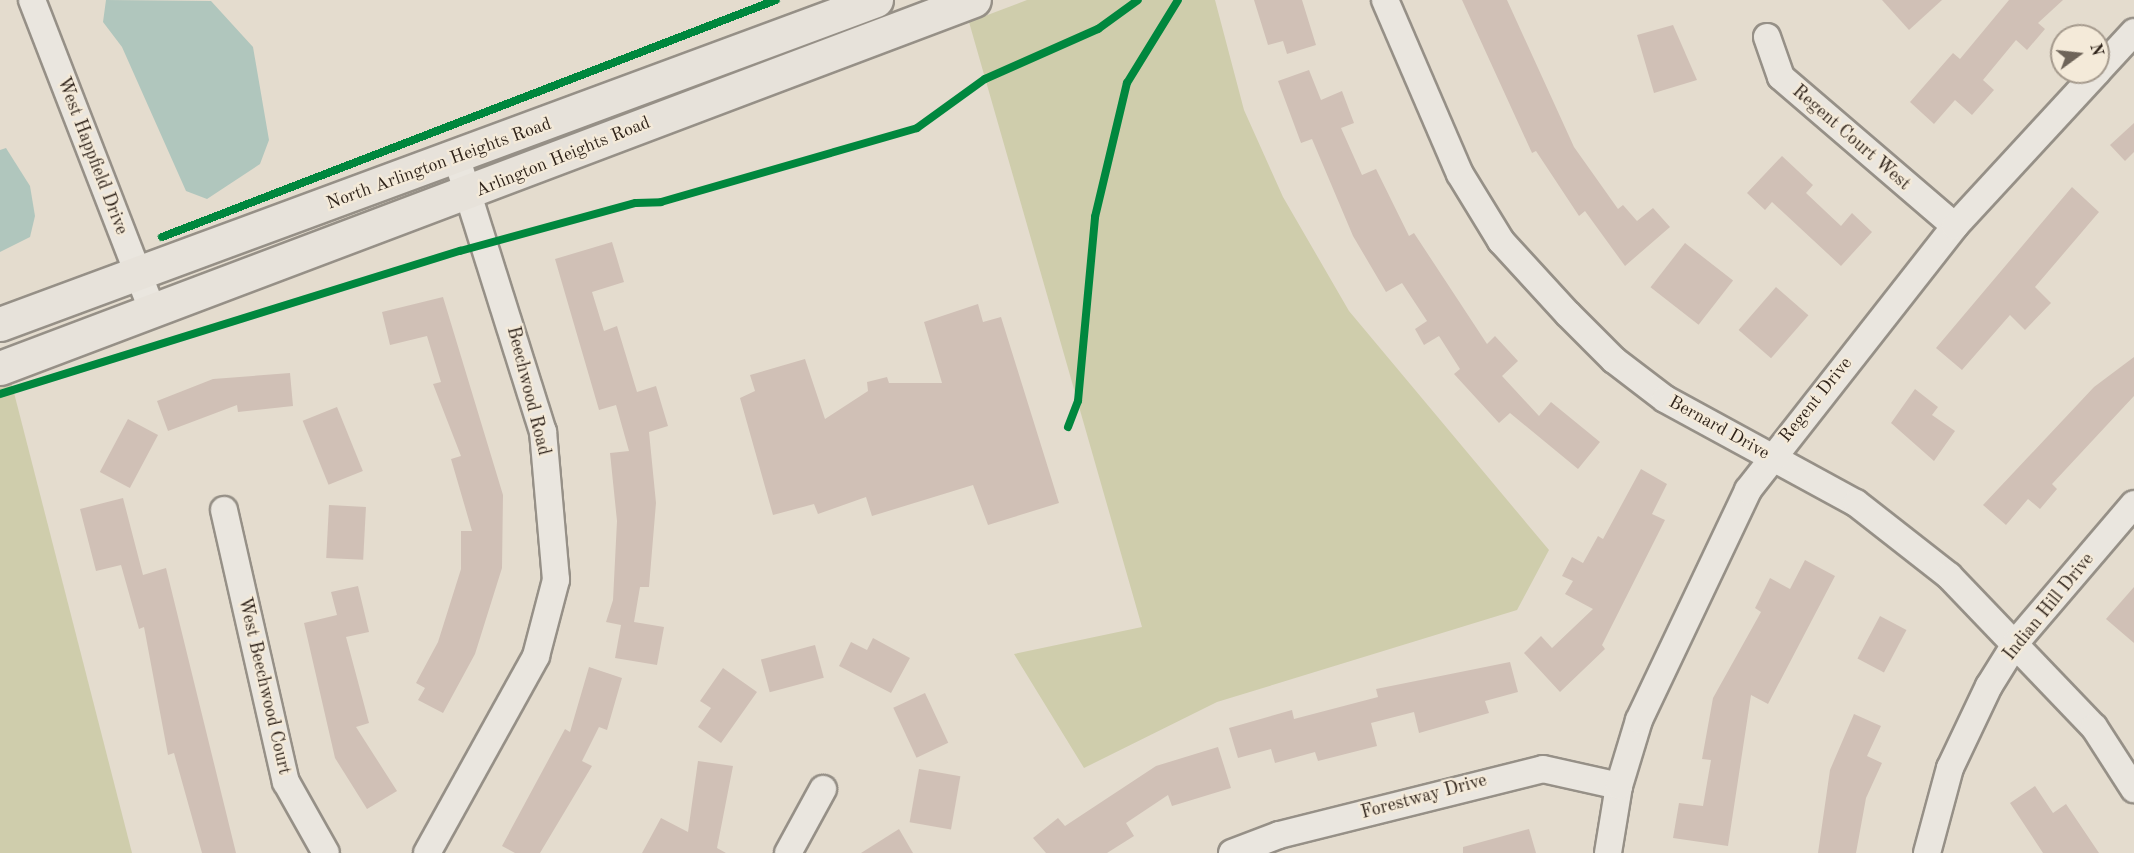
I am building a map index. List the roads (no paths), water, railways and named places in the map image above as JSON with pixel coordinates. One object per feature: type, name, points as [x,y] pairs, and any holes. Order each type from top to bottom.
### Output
[{"type":"main road","name":"North Arlington Heights Road","points":[[0,324],[457,159],[876,0]]},
{"type":"main road","name":"Arlington Heights Road","points":[[153,312],[469,194],[974,0]]},
{"type":"main road","points":[[0,368],[153,312]]},
{"type":"street","name":"West Happfield Drive","points":[[32,0],[153,312]]},
{"type":"street","name":"Bernard Drive","points":[[1385,0],[1431,115],[1501,241],[1614,360],[1665,399],[1856,503],[1949,576],[2017,641],[2094,727],[2134,789]]},
{"type":"street","name":"Regent Drive","points":[[2110,59],[2134,32]]},
{"type":"street","name":"Regent Court West","points":[[1767,37],[1781,77],[1954,226]]},
{"type":"street","name":"Regent Drive","points":[[1608,853],[1618,786],[1639,720],[1748,490],[1770,457],[1954,226],[2087,84]]},
{"type":"street","name":"Beechwood Road","points":[[427,853],[536,656],[556,580],[543,432],[457,159]]},
{"type":"street","name":"Indian Hill Drive","points":[[1927,853],[1950,768],[2017,641],[2134,504]]},
{"type":"street","name":"West Beechwood Court","points":[[224,510],[286,782],[326,853]]},
{"type":"street","name":"Forestway Drive","points":[[1232,853],[1279,835],[1543,769],[1618,786]]},
{"type":"street","points":[[788,853],[823,789]]}]
